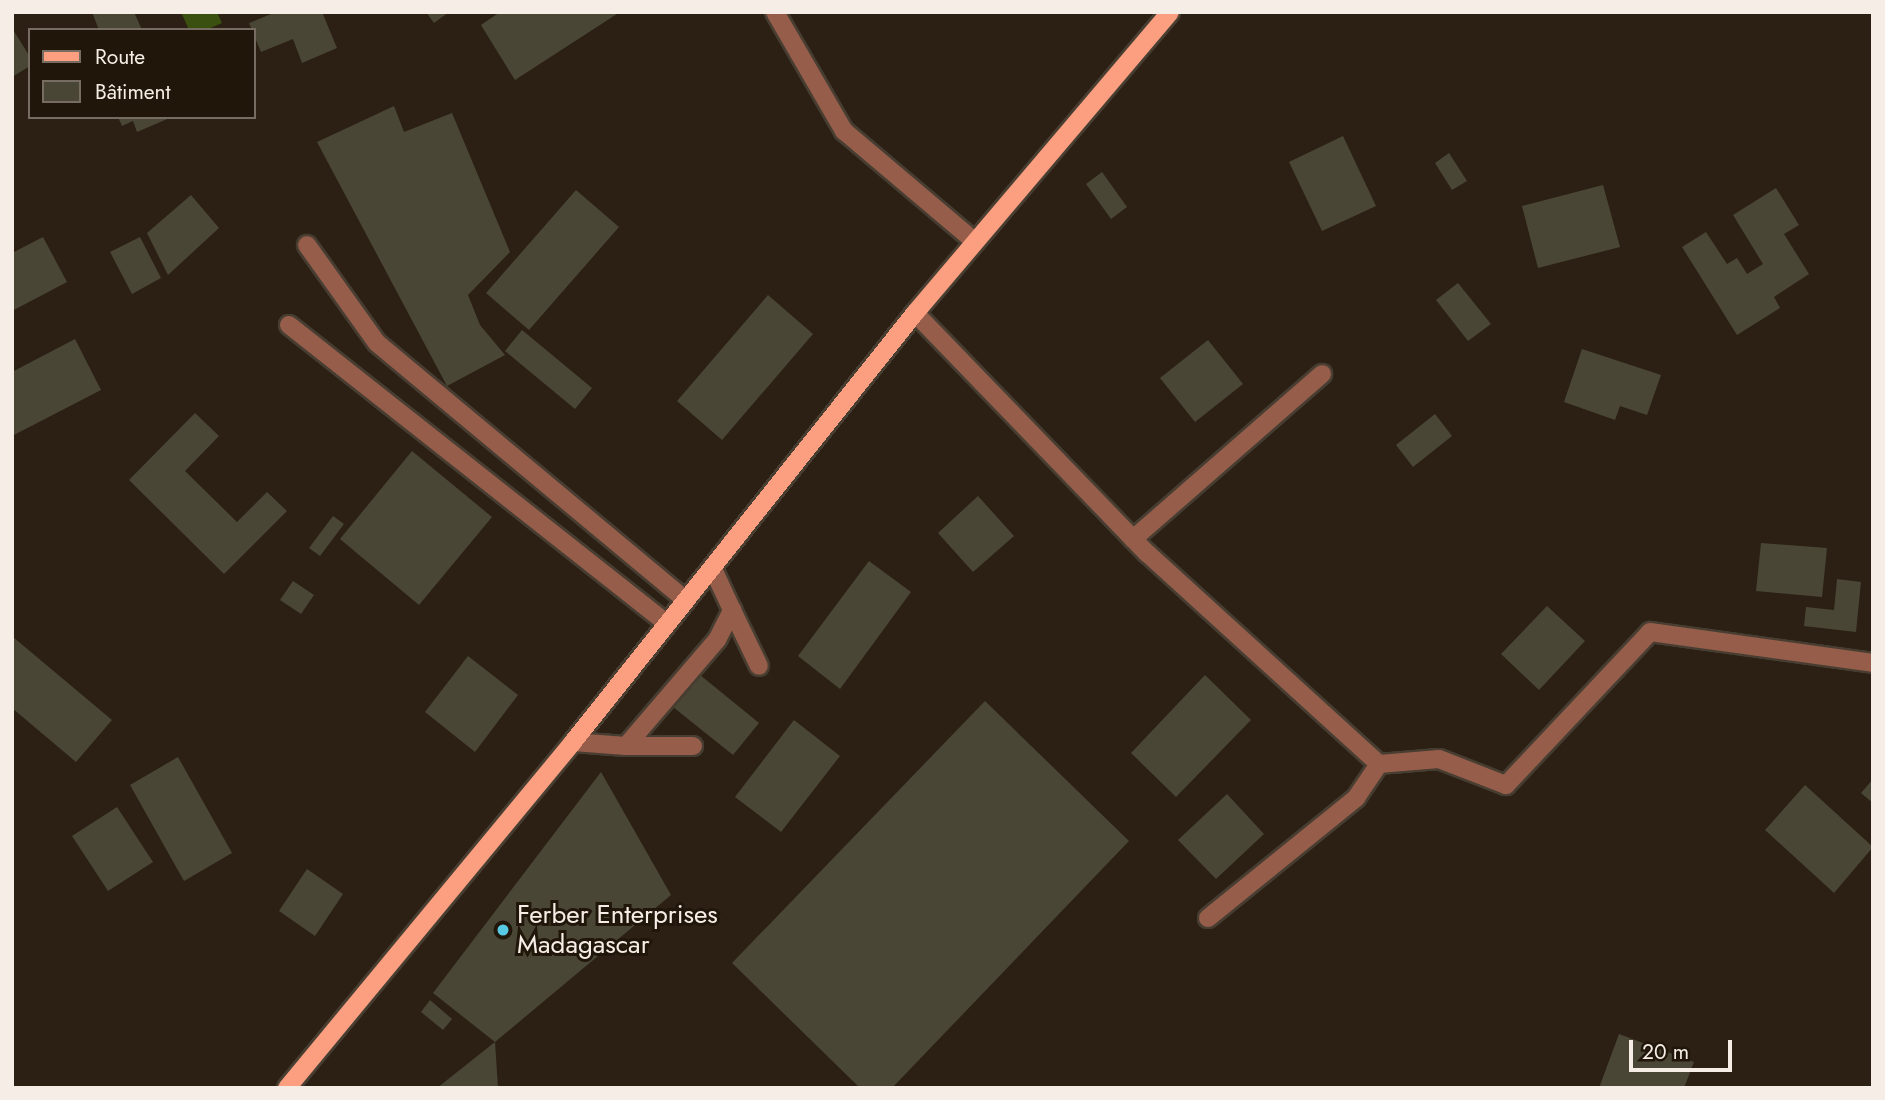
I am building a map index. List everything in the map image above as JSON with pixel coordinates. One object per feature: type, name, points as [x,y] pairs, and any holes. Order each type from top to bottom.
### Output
[{"type":"main road","points":[[287,1088],[573,742],[974,241],[1170,12]]},
{"type":"street","points":[[775,12],[844,131],[974,241]]},
{"type":"street","points":[[307,245],[377,342],[685,600]]},
{"type":"street","points":[[915,313],[1133,539],[1379,764],[1439,759],[1506,785],[1650,632],[1873,663]]},
{"type":"street","points":[[289,325],[667,624]]},
{"type":"street","points":[[1133,539],[1322,374]]},
{"type":"street","points":[[712,567],[759,666]]},
{"type":"street","points":[[626,746],[717,640],[732,610]]},
{"type":"street","points":[[573,742],[626,746],[693,746]]},
{"type":"street","points":[[1209,918],[1356,798],[1379,764]]},
{"type":"shaded area","points":[[181,12],[217,12],[222,23],[211,28],[188,28]]},
{"type":"building","points":[[92,12],[134,12],[141,28],[98,28]]},
{"type":"building","points":[[276,12],[322,12],[337,48],[302,63],[293,39],[261,52],[256,40],[256,28],[251,28],[249,23]]},
{"type":"building","points":[[426,12],[449,12],[434,23]]},
{"type":"building","points":[[500,12],[620,12],[515,80],[481,25]]},
{"type":"building","points":[[12,28],[28,54],[28,67],[12,77]]},
{"type":"building","points":[[394,106],[404,132],[452,113],[510,252],[468,295],[480,325],[505,355],[447,386],[317,142]]},
{"type":"building","points":[[119,119],[167,119],[137,132],[133,121],[122,126]]},
{"type":"building","points":[[1343,136],[1376,206],[1322,231],[1289,162]]},
{"type":"building","points":[[1449,153],[1467,181],[1452,190],[1435,163]]},
{"type":"building","points":[[1102,172],[1127,207],[1111,219],[1086,184]]},
{"type":"building","points":[[1603,185],[1620,247],[1538,268],[1522,206]]},
{"type":"building","points":[[1776,188],[1799,225],[1784,234],[1809,274],[1774,297],[1780,308],[1737,335],[1682,247],[1706,232],[1727,264],[1737,258],[1747,274],[1763,264],[1733,215]]},
{"type":"building","points":[[576,190],[619,227],[529,330],[486,293]]},
{"type":"building","points":[[191,195],[219,228],[168,275],[147,233]]},
{"type":"building","points":[[43,237],[67,282],[12,311],[12,253]]},
{"type":"building","points":[[140,237],[161,278],[132,294],[110,252]]},
{"type":"building","points":[[1458,283],[1491,324],[1468,341],[1436,300]]},
{"type":"building","points":[[768,295],[813,334],[722,440],[677,401]]},
{"type":"building","points":[[522,330],[592,388],[575,409],[505,351]]},
{"type":"building","points":[[75,339],[101,390],[12,436],[12,372]]},
{"type":"building","points":[[1208,340],[1243,384],[1195,422],[1160,378]]},
{"type":"building","points":[[1582,349],[1661,375],[1647,415],[1620,406],[1615,420],[1564,402]]},
{"type":"building","points":[[195,413],[219,436],[185,471],[237,522],[267,492],[287,511],[224,574],[129,480]]},
{"type":"building","points":[[1435,414],[1452,436],[1413,467],[1396,445]]},
{"type":"building","points":[[412,451],[492,517],[419,605],[340,539]]},
{"type":"building","points":[[978,496],[1014,536],[973,572],[938,533]]},
{"type":"building","points":[[333,516],[344,524],[320,556],[309,548]]},
{"type":"building","points":[[1761,543],[1827,548],[1822,597],[1756,591]]},
{"type":"building","points":[[869,561],[911,592],[840,689],[798,656]]},
{"type":"building","points":[[1837,579],[1861,582],[1856,632],[1804,626],[1806,607],[1834,610]]},
{"type":"building","points":[[293,581],[314,595],[301,614],[280,600]]},
{"type":"building","points":[[1547,606],[1585,641],[1539,690],[1501,654]]},
{"type":"building","points":[[13,637],[112,720],[76,762],[12,708]]},
{"type":"building","points":[[468,656],[518,695],[475,752],[425,712]]},
{"type":"building","points":[[694,670],[759,723],[733,755],[668,703]]},
{"type":"building","points":[[1205,675],[1251,720],[1176,797],[1131,753]]},
{"type":"building","points":[[985,701],[1129,841],[892,1088],[860,1088],[732,963]]},
{"type":"building","points":[[794,720],[840,756],[781,832],[735,797]]},
{"type":"building","points":[[178,757],[232,853],[184,881],[130,785]]},
{"type":"building","points":[[601,772],[671,895],[495,1042],[433,993]]},
{"type":"building","points":[[1873,779],[1873,803],[1861,793]]},
{"type":"building","points":[[1805,785],[1873,847],[1834,893],[1765,830]]},
{"type":"building","points":[[1227,794],[1264,834],[1216,879],[1178,840]]},
{"type":"building","points":[[117,807],[153,862],[108,891],[72,836]]},
{"type":"building","points":[[307,869],[343,894],[315,936],[279,911]]},
{"type":"building","points":[[430,1000],[452,1019],[443,1030],[421,1012]]},
{"type":"building","points":[[1619,1034],[1694,1062],[1684,1088],[1599,1088]]},
{"type":"building","points":[[495,1042],[498,1088],[437,1088]]},
{"type":"place","name":"Ferber Enterprises Madagascar","points":[[503,930]]}]
